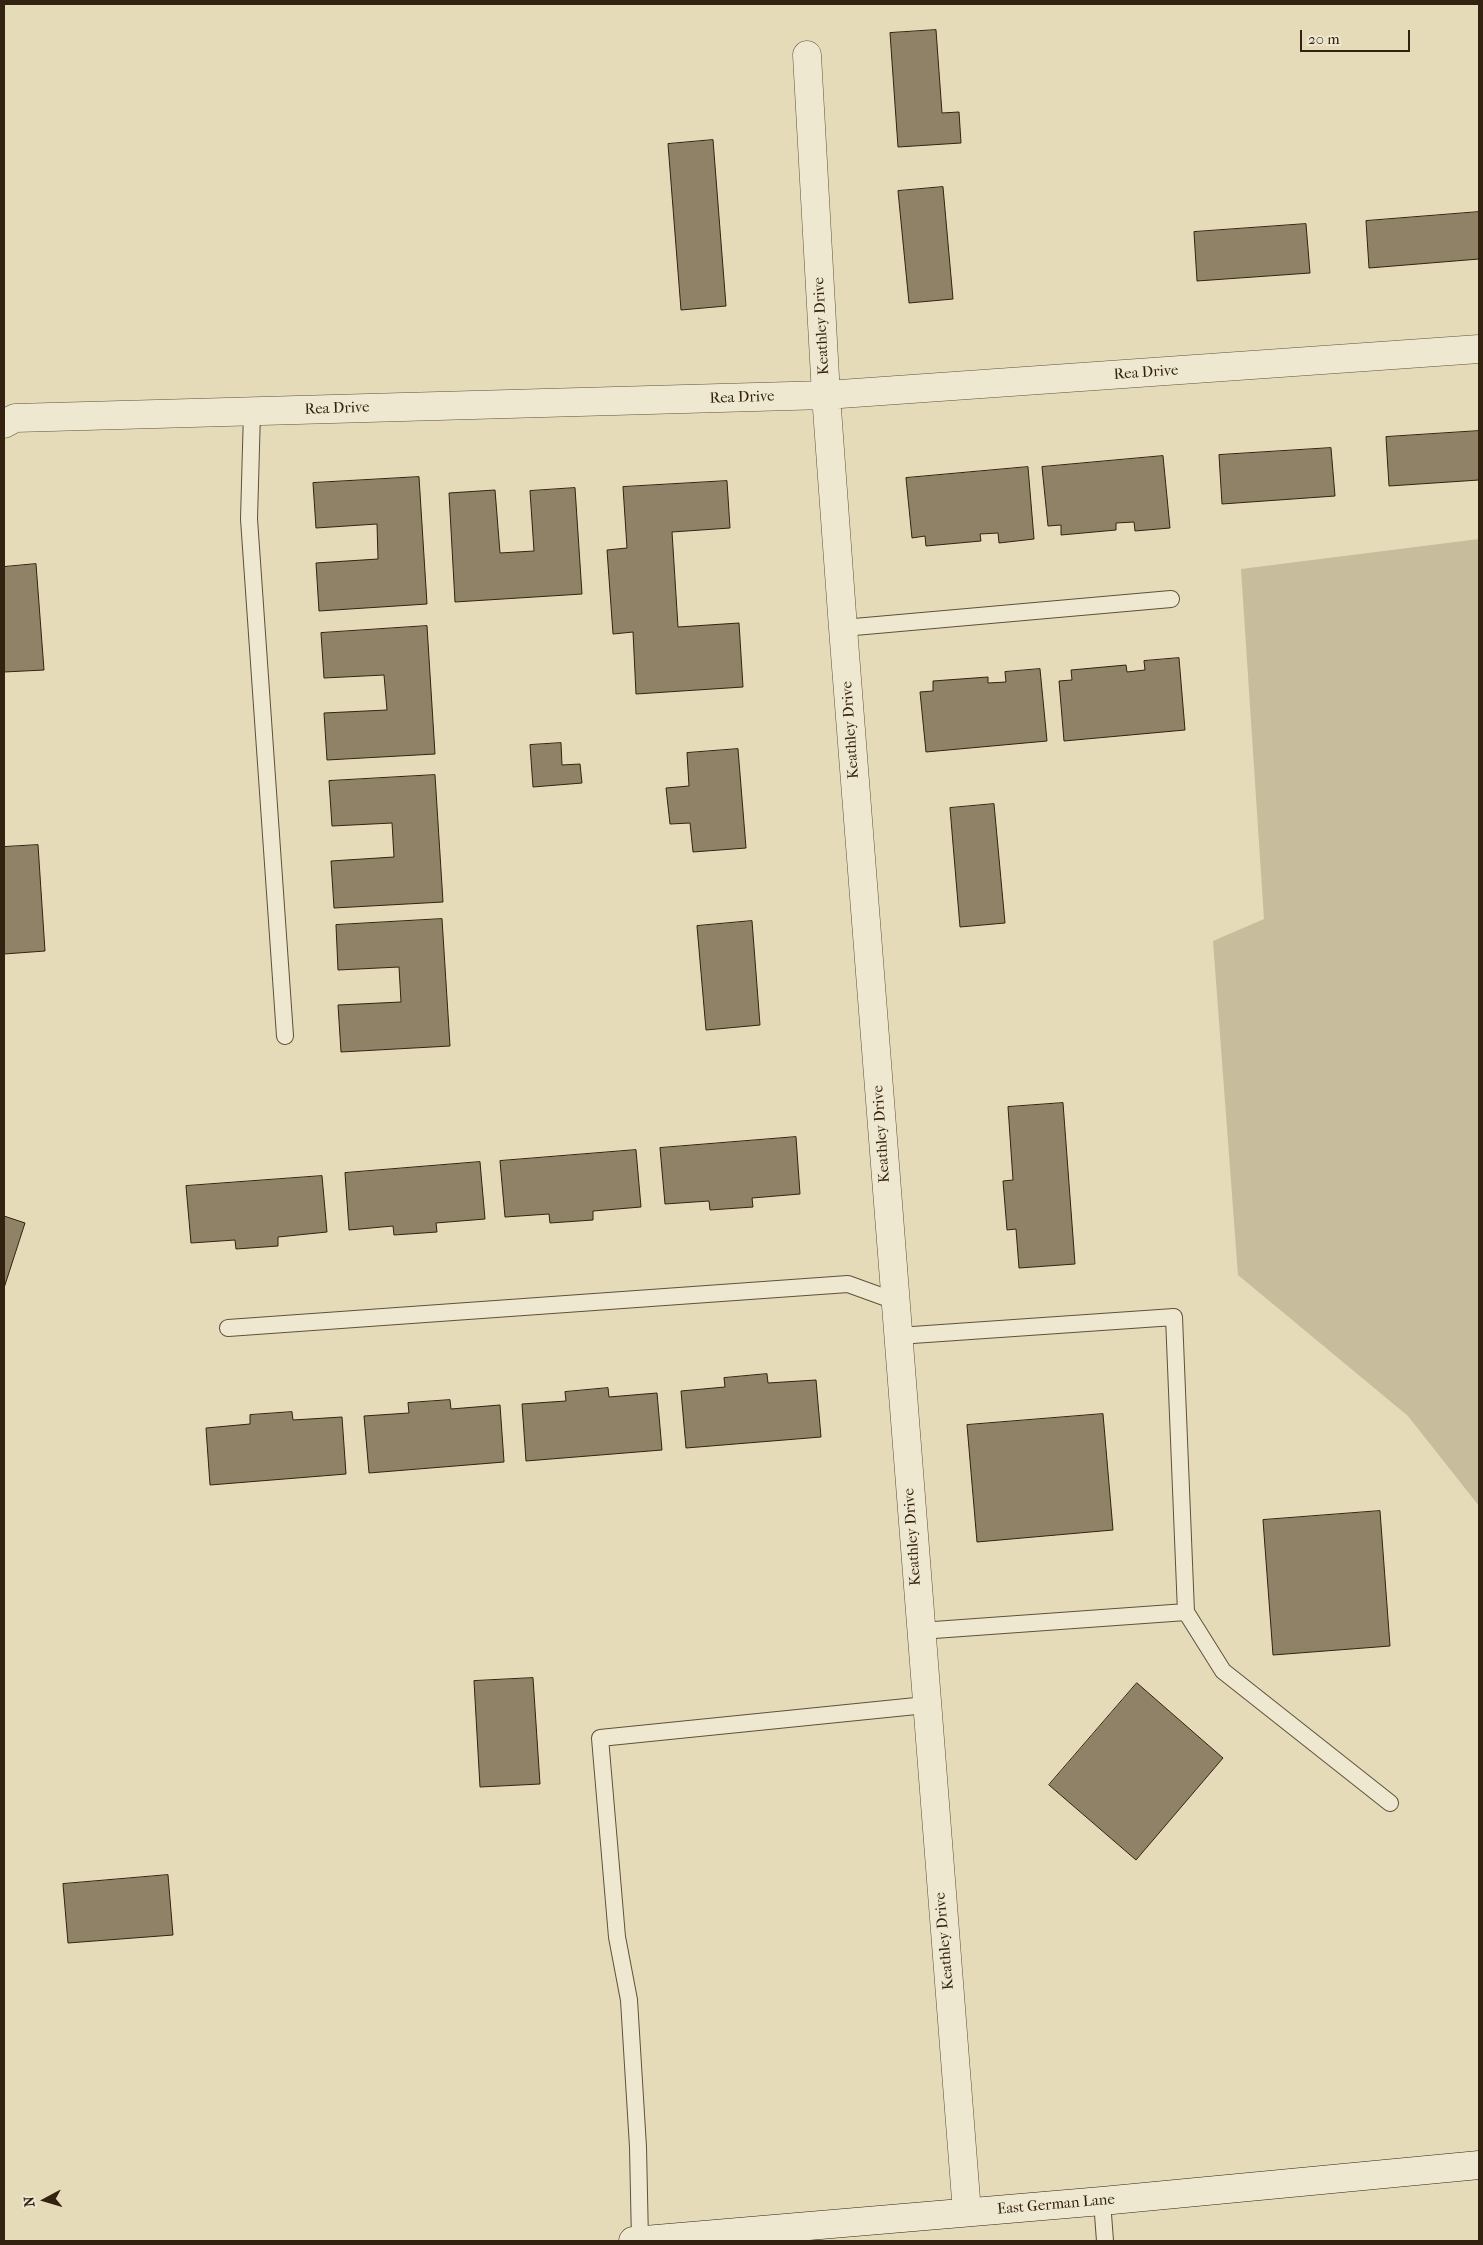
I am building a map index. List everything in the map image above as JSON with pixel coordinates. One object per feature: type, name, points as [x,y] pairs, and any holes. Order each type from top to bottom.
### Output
[{"type":"street","name":"Keathley Drive","points":[[807,55],[826,395],[843,628],[920,1631],[967,2212]]},
{"type":"street","name":"Rea Drive","points":[[4,424],[15,418],[826,395],[1479,349]]},
{"type":"street","name":"East German Lane","points":[[633,2241],[1102,2201],[1479,2165]]},
{"type":"lane","points":[[252,412],[248,519],[285,1036]]},
{"type":"lane","points":[[843,628],[1171,599]]},
{"type":"lane","points":[[228,1328],[848,1284],[895,1301]]},
{"type":"lane","points":[[898,1336],[1174,1317],[1186,1612],[1223,1671],[1390,1803]]},
{"type":"lane","points":[[920,1631],[1186,1612]]},
{"type":"lane","points":[[640,2241],[638,2147],[629,2000],[617,1937],[600,1738],[926,1705]]},
{"type":"lane","points":[[1102,2201],[1105,2241]]},
{"type":"shaded area","points":[[1479,539],[1479,1506],[1408,1416],[1238,1275],[1213,941],[1264,919],[1241,569]]},
{"type":"building","points":[[936,30],[942,113],[959,112],[961,143],[898,147],[890,33]]},
{"type":"building","points":[[713,140],[726,306],[681,310],[668,144]]},
{"type":"building","points":[[943,187],[953,299],[909,303],[898,191]]},
{"type":"building","points":[[1479,212],[1479,259],[1369,268],[1366,221]]},
{"type":"building","points":[[1306,224],[1310,273],[1197,281],[1194,232]]},
{"type":"building","points":[[1479,431],[1479,480],[1389,486],[1386,437]]},
{"type":"building","points":[[1331,448],[1335,496],[1222,504],[1219,455]]},
{"type":"building","points":[[1163,456],[1170,528],[1135,531],[1134,522],[1116,523],[1116,530],[1061,535],[1061,525],[1048,526],[1042,467]]},
{"type":"building","points":[[1028,467],[1034,539],[999,543],[998,533],[980,534],[981,541],[926,546],[925,536],[912,538],[906,478]]},
{"type":"building","points":[[419,477],[427,604],[319,611],[316,563],[378,559],[377,524],[316,528],[313,483]]},
{"type":"building","points":[[727,481],[730,528],[672,532],[678,627],[739,623],[743,687],[636,694],[633,632],[613,634],[607,550],[627,548],[623,487]]},
{"type":"building","points":[[575,488],[582,594],[455,602],[449,493],[495,490],[500,553],[534,551],[530,491]]},
{"type":"building","points":[[36,564],[44,670],[4,672],[4,567]]},
{"type":"building","points":[[427,626],[435,754],[327,760],[324,713],[387,710],[384,675],[324,678],[321,633]]},
{"type":"building","points":[[1179,658],[1185,730],[1064,741],[1059,681],[1072,680],[1071,670],[1126,665],[1127,672],[1145,670],[1144,661]]},
{"type":"building","points":[[1040,669],[1047,741],[926,752],[920,692],[933,691],[933,681],[988,677],[988,683],[1006,682],[1005,672]]},
{"type":"building","points":[[561,743],[562,765],[580,764],[582,783],[533,787],[530,745]]},
{"type":"building","points":[[738,749],[746,848],[693,852],[690,823],[670,824],[666,788],[689,786],[687,753]]},
{"type":"building","points":[[435,775],[443,902],[334,908],[331,861],[394,857],[392,823],[332,826],[329,781]]},
{"type":"building","points":[[994,804],[1005,923],[960,927],[950,808]]},
{"type":"building","points":[[38,845],[45,951],[4,954],[4,847]]},
{"type":"building","points":[[442,919],[450,1046],[341,1052],[338,1005],[401,1002],[399,967],[338,970],[336,925]]},
{"type":"building","points":[[752,921],[760,1025],[706,1030],[697,926]]},
{"type":"building","points":[[1063,1103],[1075,1264],[1019,1268],[1016,1229],[1007,1230],[1003,1181],[1013,1180],[1008,1107]]},
{"type":"building","points":[[796,1137],[800,1194],[752,1198],[753,1207],[710,1210],[709,1201],[665,1204],[660,1148]]},
{"type":"building","points":[[636,1150],[641,1207],[593,1211],[593,1220],[550,1223],[549,1214],[505,1217],[500,1161]]},
{"type":"building","points":[[480,1162],[485,1219],[436,1223],[437,1232],[394,1235],[393,1226],[349,1230],[345,1173]]},
{"type":"building","points":[[322,1176],[327,1232],[278,1237],[278,1246],[236,1249],[235,1240],[191,1243],[186,1186]]},
{"type":"building","points":[[4,1216],[25,1223],[4,1288]]},
{"type":"building","points":[[767,1374],[768,1383],[816,1380],[821,1437],[686,1448],[681,1391],[725,1387],[724,1378]]},
{"type":"building","points":[[608,1388],[609,1397],[657,1393],[662,1450],[526,1461],[522,1404],[566,1401],[565,1392]]},
{"type":"building","points":[[450,1400],[451,1409],[500,1405],[504,1462],[369,1473],[364,1416],[409,1413],[408,1403]]},
{"type":"building","points":[[292,1412],[293,1420],[342,1417],[346,1474],[210,1485],[206,1428],[250,1424],[250,1415]]},
{"type":"building","points":[[1103,1414],[1113,1530],[977,1542],[967,1425]]},
{"type":"building","points":[[1380,1511],[1390,1646],[1273,1655],[1263,1520]]},
{"type":"building","points":[[533,1678],[540,1784],[480,1787],[474,1681]]},
{"type":"building","points":[[1137,1683],[1223,1758],[1136,1860],[1049,1785]]},
{"type":"building","points":[[168,1875],[173,1935],[68,1943],[63,1884]]}]
